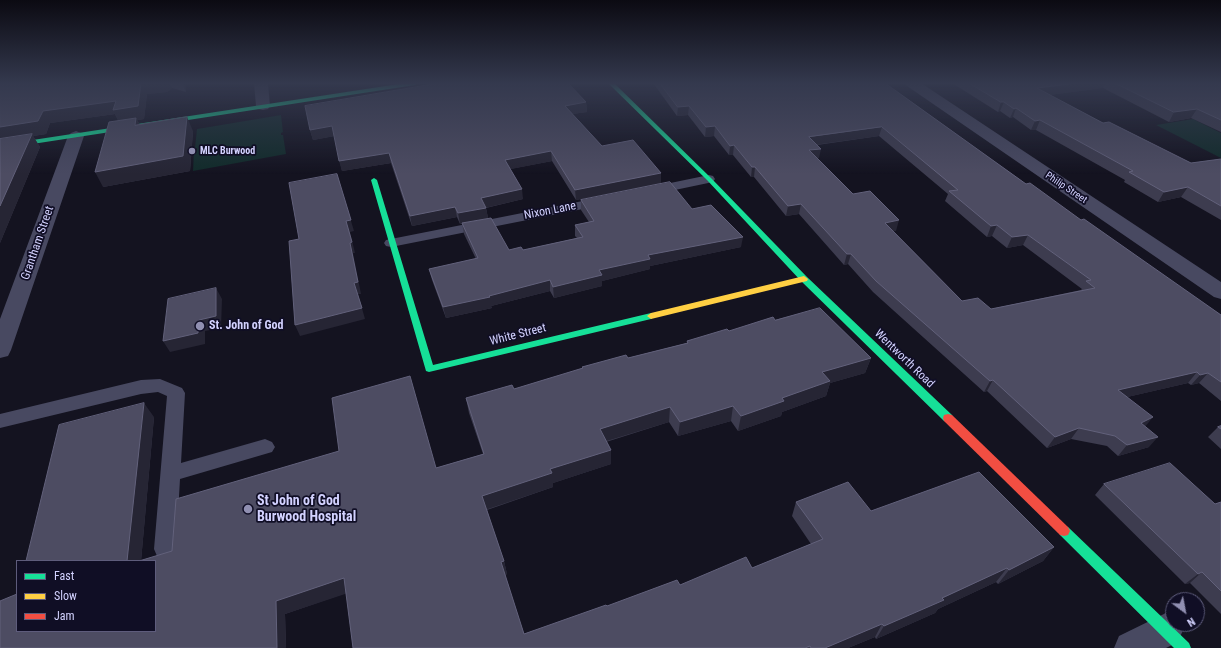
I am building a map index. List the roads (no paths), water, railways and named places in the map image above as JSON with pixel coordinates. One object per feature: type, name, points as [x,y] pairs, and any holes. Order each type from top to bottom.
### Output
[{"type":"street","points":[[0,147],[218,113]]},
{"type":"street","name":"Wentworth Road","points":[[642,113],[709,179],[804,278],[1175,639]]},
{"type":"street","name":"Philip Street","points":[[957,113],[1221,292]]},
{"type":"street","name":"Grantham Street","points":[[0,350],[76,136]]},
{"type":"street","name":"White Street","points":[[374,180],[381,213],[414,315],[429,369],[804,278]]},
{"type":"street","points":[[1131,648],[1175,639]]},
{"type":"lane","points":[[636,194],[709,179]]},
{"type":"lane","name":"Nixon Lane","points":[[391,243],[613,199]]},
{"type":"lane","points":[[0,421],[141,387],[160,385],[176,393],[165,549]]},
{"type":"lane","points":[[170,474],[265,447]]},
{"type":"place","name":"MLC Burwood","points":[[192,151]]},
{"type":"place","name":"St. John of God","points":[[200,326]]},
{"type":"place","name":"St John of God Burwood Hospital","points":[[248,509]]}]
